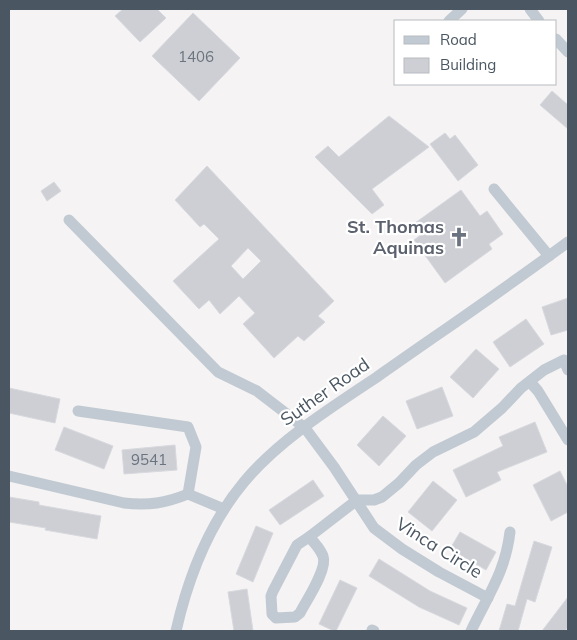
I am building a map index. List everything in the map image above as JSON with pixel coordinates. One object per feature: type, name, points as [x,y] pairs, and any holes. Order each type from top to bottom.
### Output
[{"type":"street","points":[[450,20],[462,9]]},
{"type":"street","points":[[530,9],[539,20]]},
{"type":"street","points":[[557,40],[568,52]]},
{"type":"street","points":[[494,189],[549,256]]},
{"type":"street","name":"Vinca Circle","points":[[69,220],[218,372],[257,391],[305,428],[357,500],[374,528],[402,549],[439,572],[488,598]]},
{"type":"street","name":"Suther Road","points":[[176,631],[195,566],[208,536],[224,509],[244,482],[266,458],[278,447],[442,327],[568,242]]},
{"type":"street","name":"Vinca Circle","points":[[357,500],[374,500],[382,497],[433,452],[474,432],[544,370],[564,360],[568,370]]},
{"type":"street","points":[[530,382],[538,391],[568,440]]},
{"type":"street","points":[[78,411],[188,427],[196,447],[188,494]]},
{"type":"street","points":[[9,476],[124,503],[140,505],[172,501],[188,494],[224,509]]},
{"type":"street","points":[[309,537],[323,556],[322,572],[300,613],[295,617],[276,618],[272,614],[272,591],[298,545],[357,500]]},
{"type":"street","name":"Vinca Circle","points":[[471,631],[502,572],[510,532]]},
{"type":"building","points":[[123,9],[157,9],[166,18],[140,42],[115,16]]},
{"type":"building","points":[[193,13],[240,58],[199,101],[152,56]]},
{"type":"building","points":[[552,91],[568,105],[568,129],[540,105]]},
{"type":"building","points":[[389,116],[429,147],[372,189],[384,205],[372,214],[315,157],[328,146],[339,157]]},
{"type":"building","points":[[445,133],[450,139],[455,135],[478,165],[458,181],[430,144]]},
{"type":"building","points":[[207,166],[334,301],[318,316],[325,322],[304,341],[298,336],[274,358],[243,324],[255,313],[239,296],[220,314],[209,300],[199,309],[173,281],[219,239],[204,224],[200,227],[175,200]],"holes":[[[248,248],[261,261],[243,279],[231,266]]]},
{"type":"building","points":[[54,182],[61,191],[47,201],[41,191]]},
{"type":"building","name":"St. Thomas Aquinas","points":[[461,190],[480,216],[487,211],[503,234],[489,244],[492,249],[445,283],[414,240],[422,234],[415,223]]},
{"type":"building","points":[[568,298],[568,330],[551,335],[542,307]]},
{"type":"building","points":[[526,319],[544,344],[510,367],[493,342]]},
{"type":"building","points":[[476,349],[499,369],[473,398],[450,377]]},
{"type":"building","points":[[442,387],[453,416],[417,429],[406,401]]},
{"type":"building","points":[[9,388],[60,399],[55,423],[9,413]]},
{"type":"building","points":[[383,416],[406,436],[379,466],[357,445]]},
{"type":"building","points":[[535,422],[547,452],[497,472],[501,480],[466,497],[453,470],[503,446],[499,437]]},
{"type":"building","points":[[64,427],[113,446],[104,469],[55,450]]},
{"type":"building","points":[[175,445],[177,470],[124,474],[122,450]]},
{"type":"building","points":[[560,471],[568,487],[568,512],[551,521],[533,485]]},
{"type":"building","points":[[313,480],[324,496],[280,525],[269,510]]},
{"type":"building","points":[[433,481],[457,500],[432,531],[408,512]]},
{"type":"building","points":[[9,497],[39,502],[39,505],[101,516],[97,539],[9,522]]},
{"type":"building","points":[[256,526],[273,533],[253,582],[236,574]]},
{"type":"building","points":[[460,532],[496,552],[486,570],[450,549]]},
{"type":"building","points":[[534,541],[552,547],[535,602],[527,599],[518,631],[499,631],[507,604],[515,606]]},
{"type":"building","points":[[379,559],[430,591],[467,608],[459,625],[419,607],[369,576]]},
{"type":"building","points":[[340,580],[357,588],[336,631],[334,631],[319,624]]},
{"type":"building","points":[[247,589],[253,631],[234,631],[228,592]]},
{"type":"building","points":[[568,597],[568,627],[565,631],[542,631]]},
{"type":"place","name":"St. Thomas Aquinas","points":[[459,237]]}]
